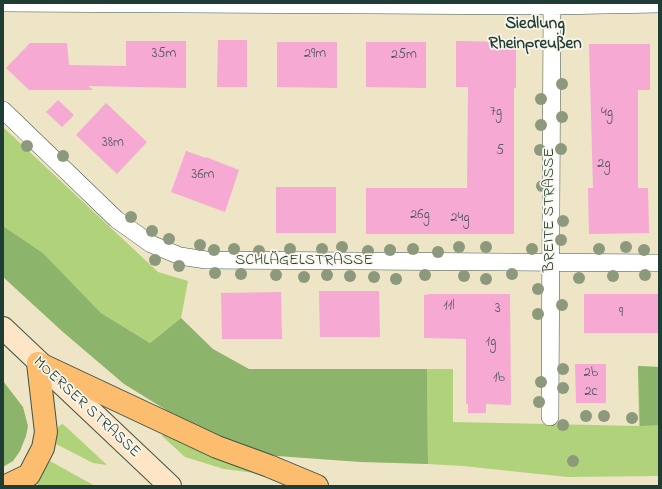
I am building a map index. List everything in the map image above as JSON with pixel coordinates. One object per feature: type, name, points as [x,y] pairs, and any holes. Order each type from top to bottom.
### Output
[{"type":"main road","name":"MOERSER STRASSE","points":[[3,328],[38,363],[170,486]]},
{"type":"main road","points":[[6,486],[29,475],[43,448],[46,432],[38,363]]},
{"type":"main road","points":[[38,363],[217,447],[317,486]]},
{"type":"street","points":[[3,4],[659,4]]},
{"type":"street","name":"BREITE STRASSE","points":[[550,417],[552,4]]},
{"type":"street","name":"SCHLÄGELSTRASSE","points":[[3,110],[116,219],[151,244],[180,256],[206,260],[659,263]]},
{"type":"green space","points":[[3,127],[158,272],[188,281],[181,318],[150,343],[101,313],[43,253],[3,226]]},
{"type":"green space","points":[[3,226],[43,253],[101,313],[150,343],[181,318],[213,349],[249,369],[427,369],[428,464],[361,462],[263,455],[197,429],[124,384],[63,332],[3,277]]},
{"type":"green space","points":[[638,366],[659,367],[659,476],[567,477],[463,466],[428,464],[427,369],[453,369],[453,422],[639,426]]},
{"type":"green space","points":[[638,366],[659,367],[659,425],[640,426]]},
{"type":"green space","points":[[3,381],[23,407],[28,426],[20,451],[13,461],[3,467]]},
{"type":"green space","points":[[62,424],[107,465],[93,463],[56,444],[58,427]]},
{"type":"green space","points":[[163,433],[203,453],[254,473],[224,469],[185,457],[162,436]]},
{"type":"green space","points":[[50,461],[95,486],[39,486],[36,481]]},
{"type":"building","points":[[218,40],[247,40],[247,87],[217,87]]},
{"type":"building","points":[[126,41],[186,41],[186,88],[88,86],[93,90],[29,90],[6,68],[30,43],[67,43],[69,65],[126,66]]},
{"type":"building","points":[[456,41],[516,42],[516,88],[514,88],[514,234],[366,234],[366,188],[467,188],[468,87],[456,87]]},
{"type":"building","points":[[277,42],[337,42],[337,88],[277,87]]},
{"type":"building","points":[[366,42],[426,42],[426,88],[366,87]]},
{"type":"building","points":[[589,44],[650,44],[650,90],[638,90],[638,188],[648,188],[649,233],[589,234],[588,188],[593,188]]},
{"type":"building","points":[[58,100],[74,115],[62,127],[46,112]]},
{"type":"building","points":[[106,103],[147,142],[117,174],[76,135]]},
{"type":"building","points":[[186,151],[239,170],[225,212],[171,192]]},
{"type":"building","points":[[276,187],[336,187],[336,233],[276,233]]},
{"type":"building","points":[[319,291],[379,291],[380,337],[320,337]]},
{"type":"building","points":[[281,292],[282,339],[222,339],[221,293]]},
{"type":"building","points":[[510,294],[511,405],[486,404],[486,413],[468,413],[468,404],[466,404],[466,339],[424,338],[424,295]]},
{"type":"building","points":[[584,294],[659,294],[659,333],[584,333]]},
{"type":"building","points":[[575,364],[606,364],[606,403],[576,403]]},
{"type":"district","name":"Siedlung Rheinpreußen","points":[[535,35]]}]
